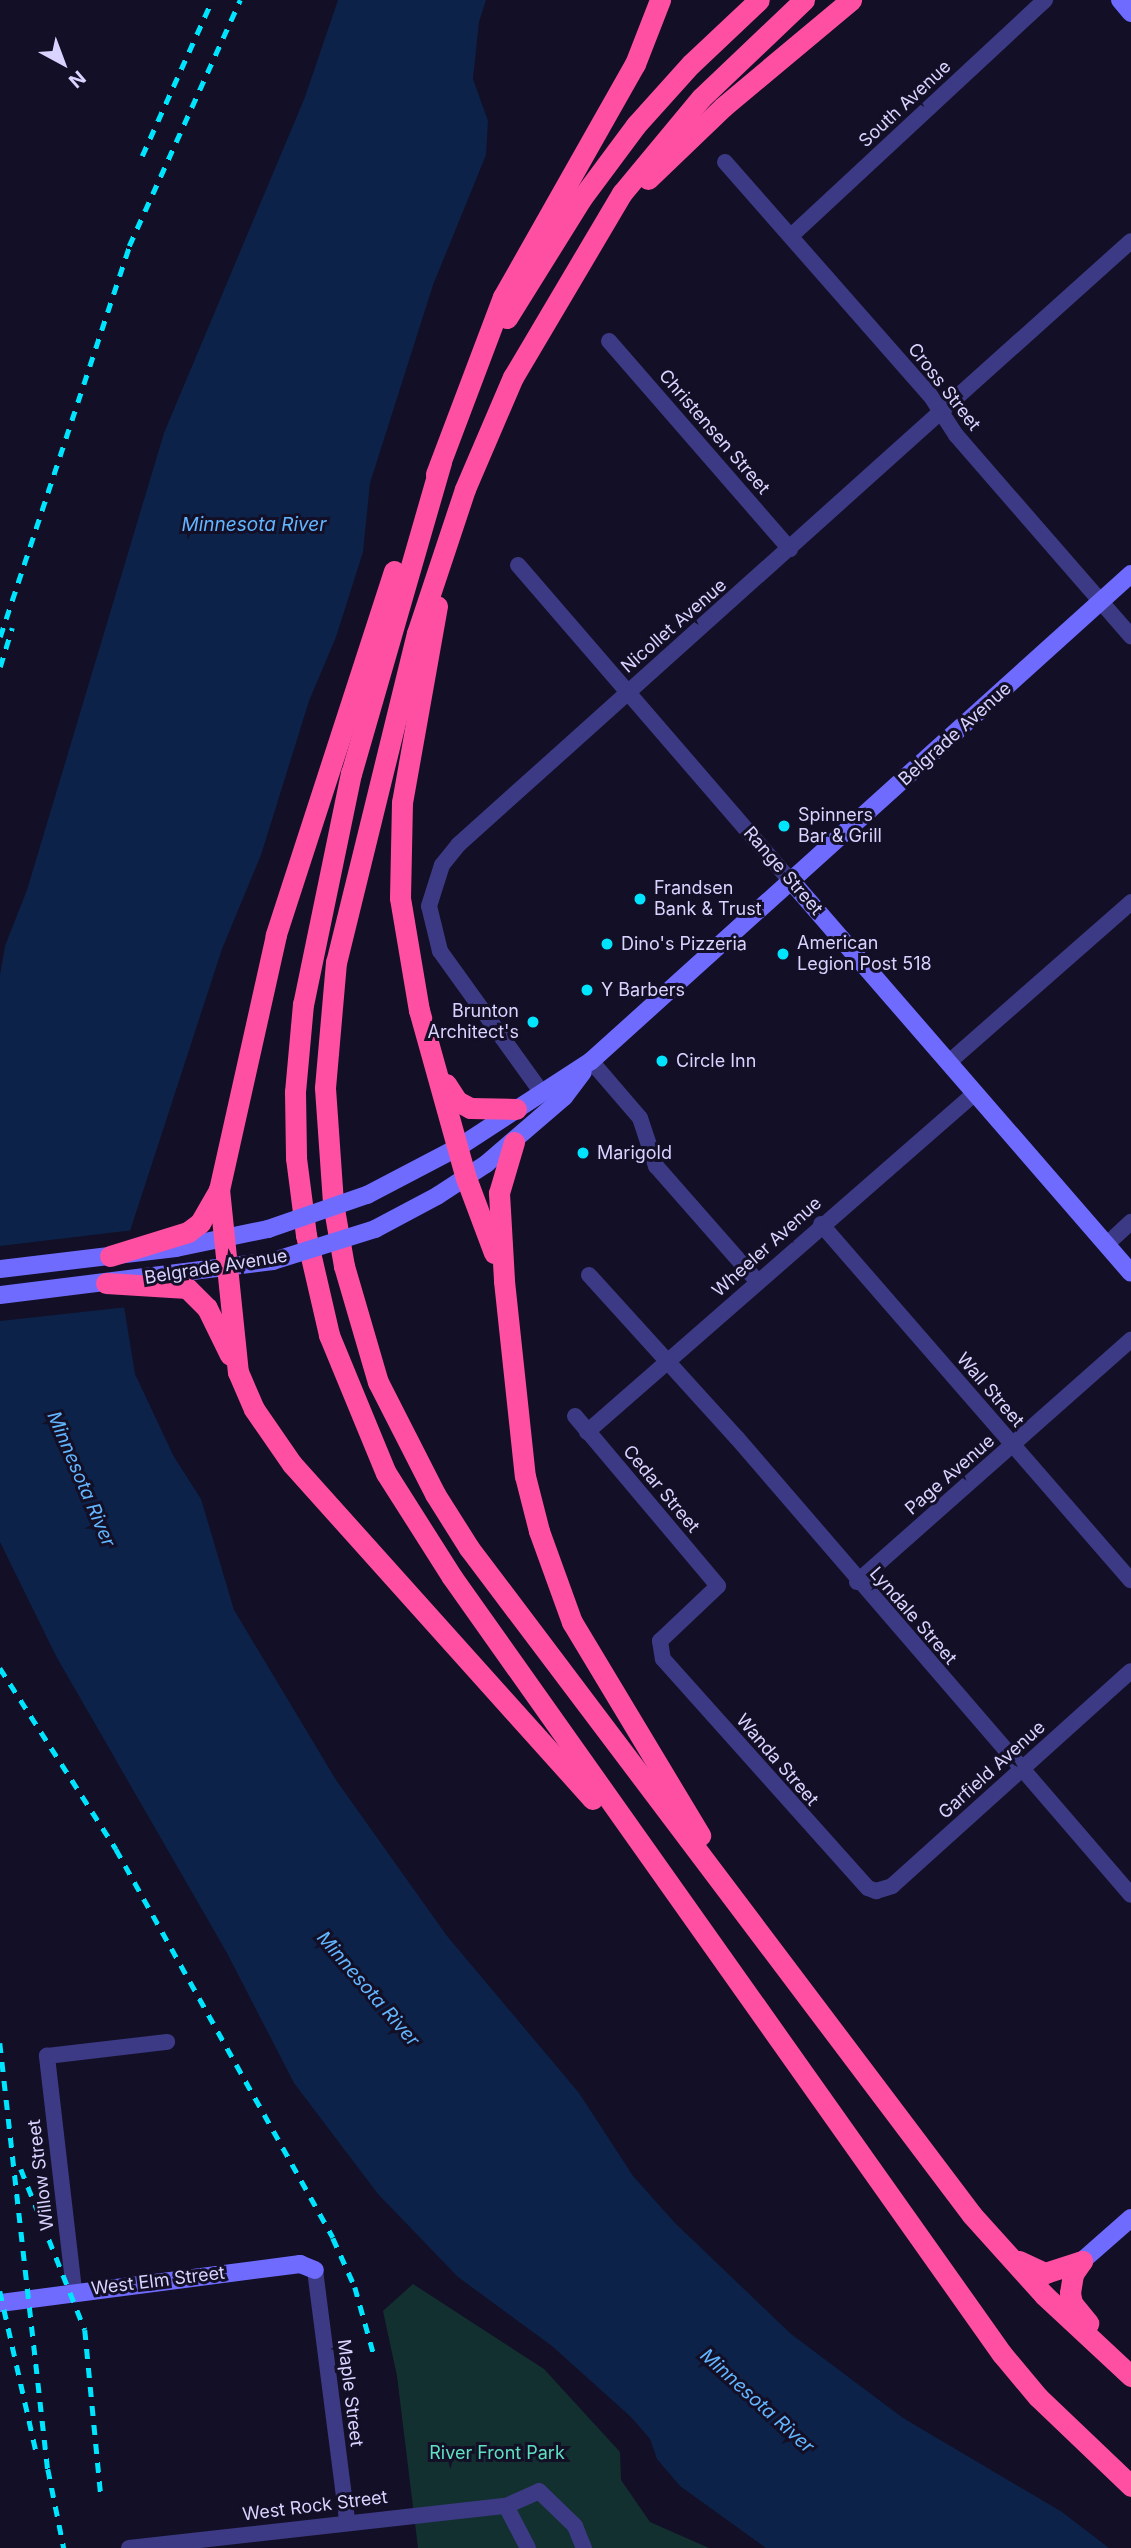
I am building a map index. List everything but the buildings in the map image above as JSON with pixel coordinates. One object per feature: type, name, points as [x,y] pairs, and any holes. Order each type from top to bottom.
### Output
[{"type":"highway","points":[[110,1256],[176,1243],[200,1223],[219,1189],[276,935],[325,774],[399,558],[487,350],[503,297],[635,64],[660,0]]},
{"type":"highway","points":[[487,350],[581,199],[636,125],[691,64],[759,0]]},
{"type":"highway","points":[[804,0],[718,81],[662,143],[622,193],[513,377],[445,548],[414,646],[335,962],[325,1088],[328,1157],[344,1266],[378,1382],[435,1494],[469,1548],[1004,2251],[1131,2376]]},
{"type":"highway","points":[[574,270],[674,153],[851,0]]},
{"type":"highway","points":[[441,462],[351,773],[303,1004],[295,1105],[306,1234],[329,1335],[386,1473],[452,1577],[1002,2354],[1038,2397],[1131,2486]]},
{"type":"highway","points":[[445,548],[410,740],[398,855],[404,946],[466,1178],[503,1281]]},
{"type":"highway","points":[[439,1074],[457,1101],[470,1108],[516,1109]]},
{"type":"highway","points":[[514,1142],[499,1193],[503,1281],[526,1476],[553,1577],[598,1670],[764,1938]]},
{"type":"highway","points":[[219,1189],[238,1372]]},
{"type":"highway","points":[[106,1283],[177,1280],[199,1296],[254,1409],[292,1464],[459,1645],[677,1898]]},
{"type":"highway","points":[[1004,2251],[1045,2273],[1082,2261]]},
{"type":"highway","points":[[1082,2261],[1070,2285],[1072,2304],[1131,2368]]},
{"type":"main road","points":[[1120,0],[1131,13]]},
{"type":"main road","name":"Belgrade Avenue","points":[[176,1243],[225,1238],[268,1229],[368,1195],[459,1147],[591,1062],[1131,574]]},
{"type":"main road","name":"Range Street","points":[[792,882],[1131,1273]]},
{"type":"main road","name":"Belgrade Avenue","points":[[177,1280],[274,1261],[375,1228],[466,1178],[514,1142],[564,1097],[591,1062]]},
{"type":"main road","points":[[0,1269],[110,1256]]},
{"type":"main road","points":[[0,1295],[106,1283]]},
{"type":"main road","points":[[1082,2261],[1131,2218]]},
{"type":"main road","name":"West Elm Street","points":[[0,2303],[74,2290],[300,2264],[315,2270]]},
{"type":"street","name":"South Avenue","points":[[791,236],[1045,0]]},
{"type":"street","name":"Cross Street","points":[[725,162],[930,395],[942,414],[1131,636]]},
{"type":"street","name":"Nicollet Avenue","points":[[542,1093],[440,951],[429,906],[434,877],[458,845],[942,414],[1131,241]]},
{"type":"street","name":"Christensen Street","points":[[609,341],[790,549]]},
{"type":"street","name":"Range Street","points":[[518,565],[792,882]]},
{"type":"street","points":[[948,1063],[1131,902]]},
{"type":"street","points":[[591,1062],[640,1118],[656,1166],[758,1282]]},
{"type":"street","name":"Wheeler Avenue","points":[[587,1432],[821,1224],[975,1093]]},
{"type":"street","points":[[1106,1245],[1131,1222]]},
{"type":"street","name":"Wall Street","points":[[821,1224],[1131,1580]]},
{"type":"street","name":"Lyndale Street","points":[[589,1275],[1131,1895]]},
{"type":"street","name":"Page Avenue","points":[[857,1582],[1131,1340]]},
{"type":"street","name":"Cedar Street","points":[[575,1416],[718,1586],[665,1634],[658,1646]]},
{"type":"street","name":"Wanda Street","points":[[658,1646],[663,1659],[858,1881],[876,1891]]},
{"type":"street","name":"Garfield Avenue","points":[[876,1891],[892,1886],[1131,1671]]},
{"type":"street","name":"Willow Street","points":[[74,2290],[47,2056],[167,2042]]},
{"type":"street","name":"Maple Street","points":[[315,2270],[347,2521]]},
{"type":"street","name":"West Rock Street","points":[[129,2548],[347,2521],[506,2507],[539,2491],[575,2526],[584,2548]]},
{"type":"street","points":[[506,2507],[528,2548]]},
{"type":"green space","name":"River Front Park","points":[[413,2284],[544,2369],[620,2452],[621,2480],[650,2522],[709,2548],[418,2548],[397,2376],[383,2311]]},
{"type":"water","name":"Minnesota River","points":[[338,0],[486,0],[479,22],[473,79],[488,121],[486,155],[433,285],[370,483],[363,552],[336,637],[309,701],[261,855],[222,949],[130,1231],[120,1282],[135,1374],[174,1457],[201,1499],[234,1610],[336,1780],[447,1936],[579,2093],[633,2176],[675,2223],[791,2334],[903,2418],[1062,2512],[1109,2548],[766,2548],[680,2486],[657,2459],[650,2439],[631,2417],[552,2346],[458,2277],[378,2194],[294,2083],[227,1953],[56,1656],[0,1542],[0,975],[5,946],[27,890],[164,433],[305,97]]},
{"type":"pier","points":[[134,1230],[123,1282],[128,1307],[0,1321],[0,1246]]},
{"type":"railway","points":[[142,156],[212,0]]},
{"type":"railway","points":[[0,637],[129,246],[240,0]]},
{"type":"railway","points":[[0,667],[12,628]]},
{"type":"railway","points":[[0,1668],[116,1849],[333,2238],[355,2287],[374,2355]]},
{"type":"railway","points":[[0,2043],[48,2469],[64,2548]]},
{"type":"railway","points":[[21,2169],[85,2330],[101,2497]]},
{"type":"railway","points":[[0,2291],[37,2455]]},
{"type":"place","name":"Spinners Bar & Grill","points":[[784,826]]},
{"type":"place","name":"Frandsen Bank & Trust","points":[[640,899]]},
{"type":"place","name":"Dino's Pizzeria","points":[[607,944]]},
{"type":"place","name":"American Legion Post 518","points":[[783,954]]},
{"type":"place","name":"Y Barbers","points":[[587,990]]},
{"type":"place","name":"Brunton Architect's","points":[[533,1022]]},
{"type":"place","name":"Circle Inn","points":[[662,1061]]},
{"type":"place","name":"Marigold","points":[[583,1153]]}]
